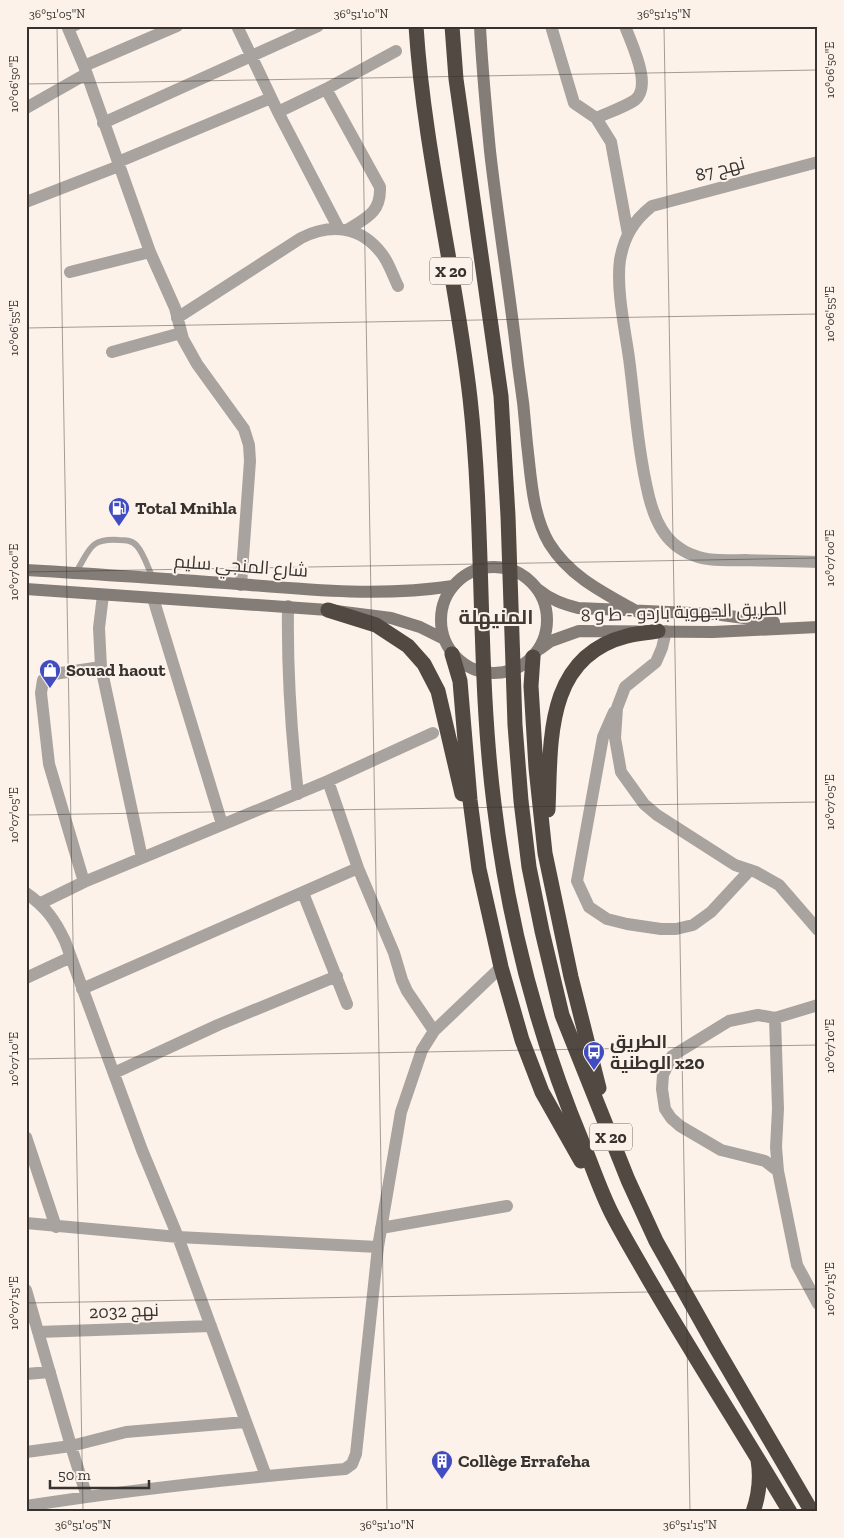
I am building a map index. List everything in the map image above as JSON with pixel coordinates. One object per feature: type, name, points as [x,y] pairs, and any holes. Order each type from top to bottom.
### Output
[{"type":"highway","name":"X 20","points":[[416,26],[418,63],[470,398],[478,516],[486,724],[494,804],[506,884],[539,1025],[562,1092],[612,1214]]},
{"type":"highway","name":"X 20","points":[[452,26],[456,79],[500,396],[508,516],[515,725],[521,801],[530,867],[542,931],[562,1015],[628,1180],[656,1241],[812,1512]]},
{"type":"highway","points":[[328,610],[376,625],[408,646],[424,664],[438,691],[480,869]]},
{"type":"highway","points":[[552,884],[548,812],[550,751],[552,723],[559,698],[571,675],[581,662],[595,650],[626,636],[662,631]]},
{"type":"highway","name":"X 20","points":[[536,653],[531,686],[536,768],[545,853],[571,977],[605,1112],[628,1180]]},
{"type":"highway","name":"X 20","points":[[452,654],[460,681],[470,800],[480,869],[501,967],[522,1040],[542,1092],[688,1348],[757,1456],[790,1512]]},
{"type":"highway","points":[[753,1512],[759,1485],[757,1456]]},
{"type":"main road","points":[[480,26],[493,177],[514,331],[531,478],[540,523],[548,541],[573,572],[638,612]]},
{"type":"main road","points":[[494,567],[512,570],[528,579],[536,587],[544,601],[547,618],[545,634],[536,653],[521,666],[507,672],[492,674],[470,668],[452,654],[444,639],[441,626],[441,612],[446,598],[460,579],[476,570],[494,567]]},
{"type":"main road","name":"شارع المنجي سليم","points":[[26,570],[241,585],[390,592],[422,591],[453,586]]},
{"type":"main road","name":"الطريق الجهوية باردو - ط و 8","points":[[536,587],[548,597],[562,604],[578,608],[714,614],[818,627]]},
{"type":"main road","name":"شارع المنجي سليم","points":[[26,589],[328,610],[391,618],[420,627],[444,639]]},
{"type":"main road","name":"الطريق الجهوية باردو - ط و 8","points":[[536,653],[551,641],[579,631],[714,632],[804,626]]},
{"type":"street","points":[[26,108],[85,70],[177,26]]},
{"type":"street","points":[[238,26],[278,112],[343,229]]},
{"type":"street","points":[[103,123],[318,26]]},
{"type":"street","points":[[551,26],[574,103],[596,118],[611,142],[628,234],[620,263],[622,303],[644,470],[650,498],[664,533],[673,543],[694,556],[818,562]]},
{"type":"street","points":[[596,118],[635,100],[640,94],[642,76],[625,26]]},
{"type":"street","points":[[72,28],[103,123],[150,252],[174,308],[189,353],[244,429],[249,445],[250,461],[241,585]]},
{"type":"street","points":[[278,112],[396,52]]},
{"type":"street","points":[[326,89],[380,187],[380,198],[377,207],[371,215],[343,229]]},
{"type":"street","points":[[26,202],[271,98]]},
{"type":"street","name":"نهج 87","points":[[628,234],[637,220],[652,206],[662,202],[818,162]]},
{"type":"street","points":[[177,318],[301,238],[320,230],[343,229],[365,237],[384,256],[398,286]]},
{"type":"street","points":[[70,272],[150,252]]},
{"type":"street","points":[[112,352],[181,333]]},
{"type":"street","points":[[103,594],[99,628],[102,667],[142,858]]},
{"type":"street","points":[[152,598],[222,824]]},
{"type":"street","points":[[288,606],[287,654],[290,712],[298,794]]},
{"type":"street","points":[[662,631],[662,648],[656,662],[625,686],[603,737],[577,881],[589,907],[607,919],[662,930],[693,925],[711,912],[750,870]]},
{"type":"street","points":[[84,882],[49,764],[41,693],[43,680],[54,674],[102,667]]},
{"type":"street","points":[[616,708],[615,738],[621,772],[644,804],[657,815],[736,865],[779,885],[818,930]]},
{"type":"street","points":[[40,903],[84,882],[222,824],[328,782],[433,733]]},
{"type":"street","points":[[328,782],[358,868],[394,953],[407,991],[434,1031]]},
{"type":"street","points":[[82,989],[358,868]]},
{"type":"street","points":[[26,893],[40,903],[59,928],[71,957],[142,1150],[178,1237],[266,1476]]},
{"type":"street","points":[[303,893],[347,1004]]},
{"type":"street","points":[[26,978],[71,957]]},
{"type":"street","points":[[26,1506],[87,1497],[266,1476],[345,1469],[349,1467],[354,1461],[356,1454],[378,1247],[401,1112],[422,1050],[434,1031],[501,967]]},
{"type":"street","points":[[114,1073],[218,1025],[336,976]]},
{"type":"street","points":[[778,1171],[765,1161],[721,1150],[680,1126],[671,1118],[666,1109],[662,1089],[663,1075],[672,1056],[729,1021],[758,1015],[775,1018],[818,1005]]},
{"type":"street","points":[[775,1018],[778,1109],[776,1146],[778,1171],[797,1265],[817,1302]]},
{"type":"street","points":[[26,1137],[56,1226]]},
{"type":"street","points":[[381,1228],[507,1206]]},
{"type":"street","points":[[26,1223],[178,1237],[378,1247]]},
{"type":"street","points":[[26,1290],[70,1446],[87,1497]]},
{"type":"street","name":"نهج 2032","points":[[38,1332],[211,1326]]},
{"type":"street","points":[[26,1374],[50,1372]]},
{"type":"street","points":[[26,1452],[70,1446],[114,1434],[139,1430],[245,1422]]},
{"type":"street","points":[[45,1503],[61,1512]]},
{"type":"lane","points":[[76,572],[92,546],[99,540],[124,540],[132,541],[138,546],[153,578]]},
{"type":"place","name":"Total Mnihla","points":[[119,527]]},
{"type":"place","name":"Souad haout","points":[[50,689]]},
{"type":"place","name":"الطريق الوطنية x20","points":[[594,1071]]},
{"type":"place","name":"Collège Errafeha","points":[[442,1480]]},
{"type":"district","name":"المنيهلة","points":[[496,617]]}]
